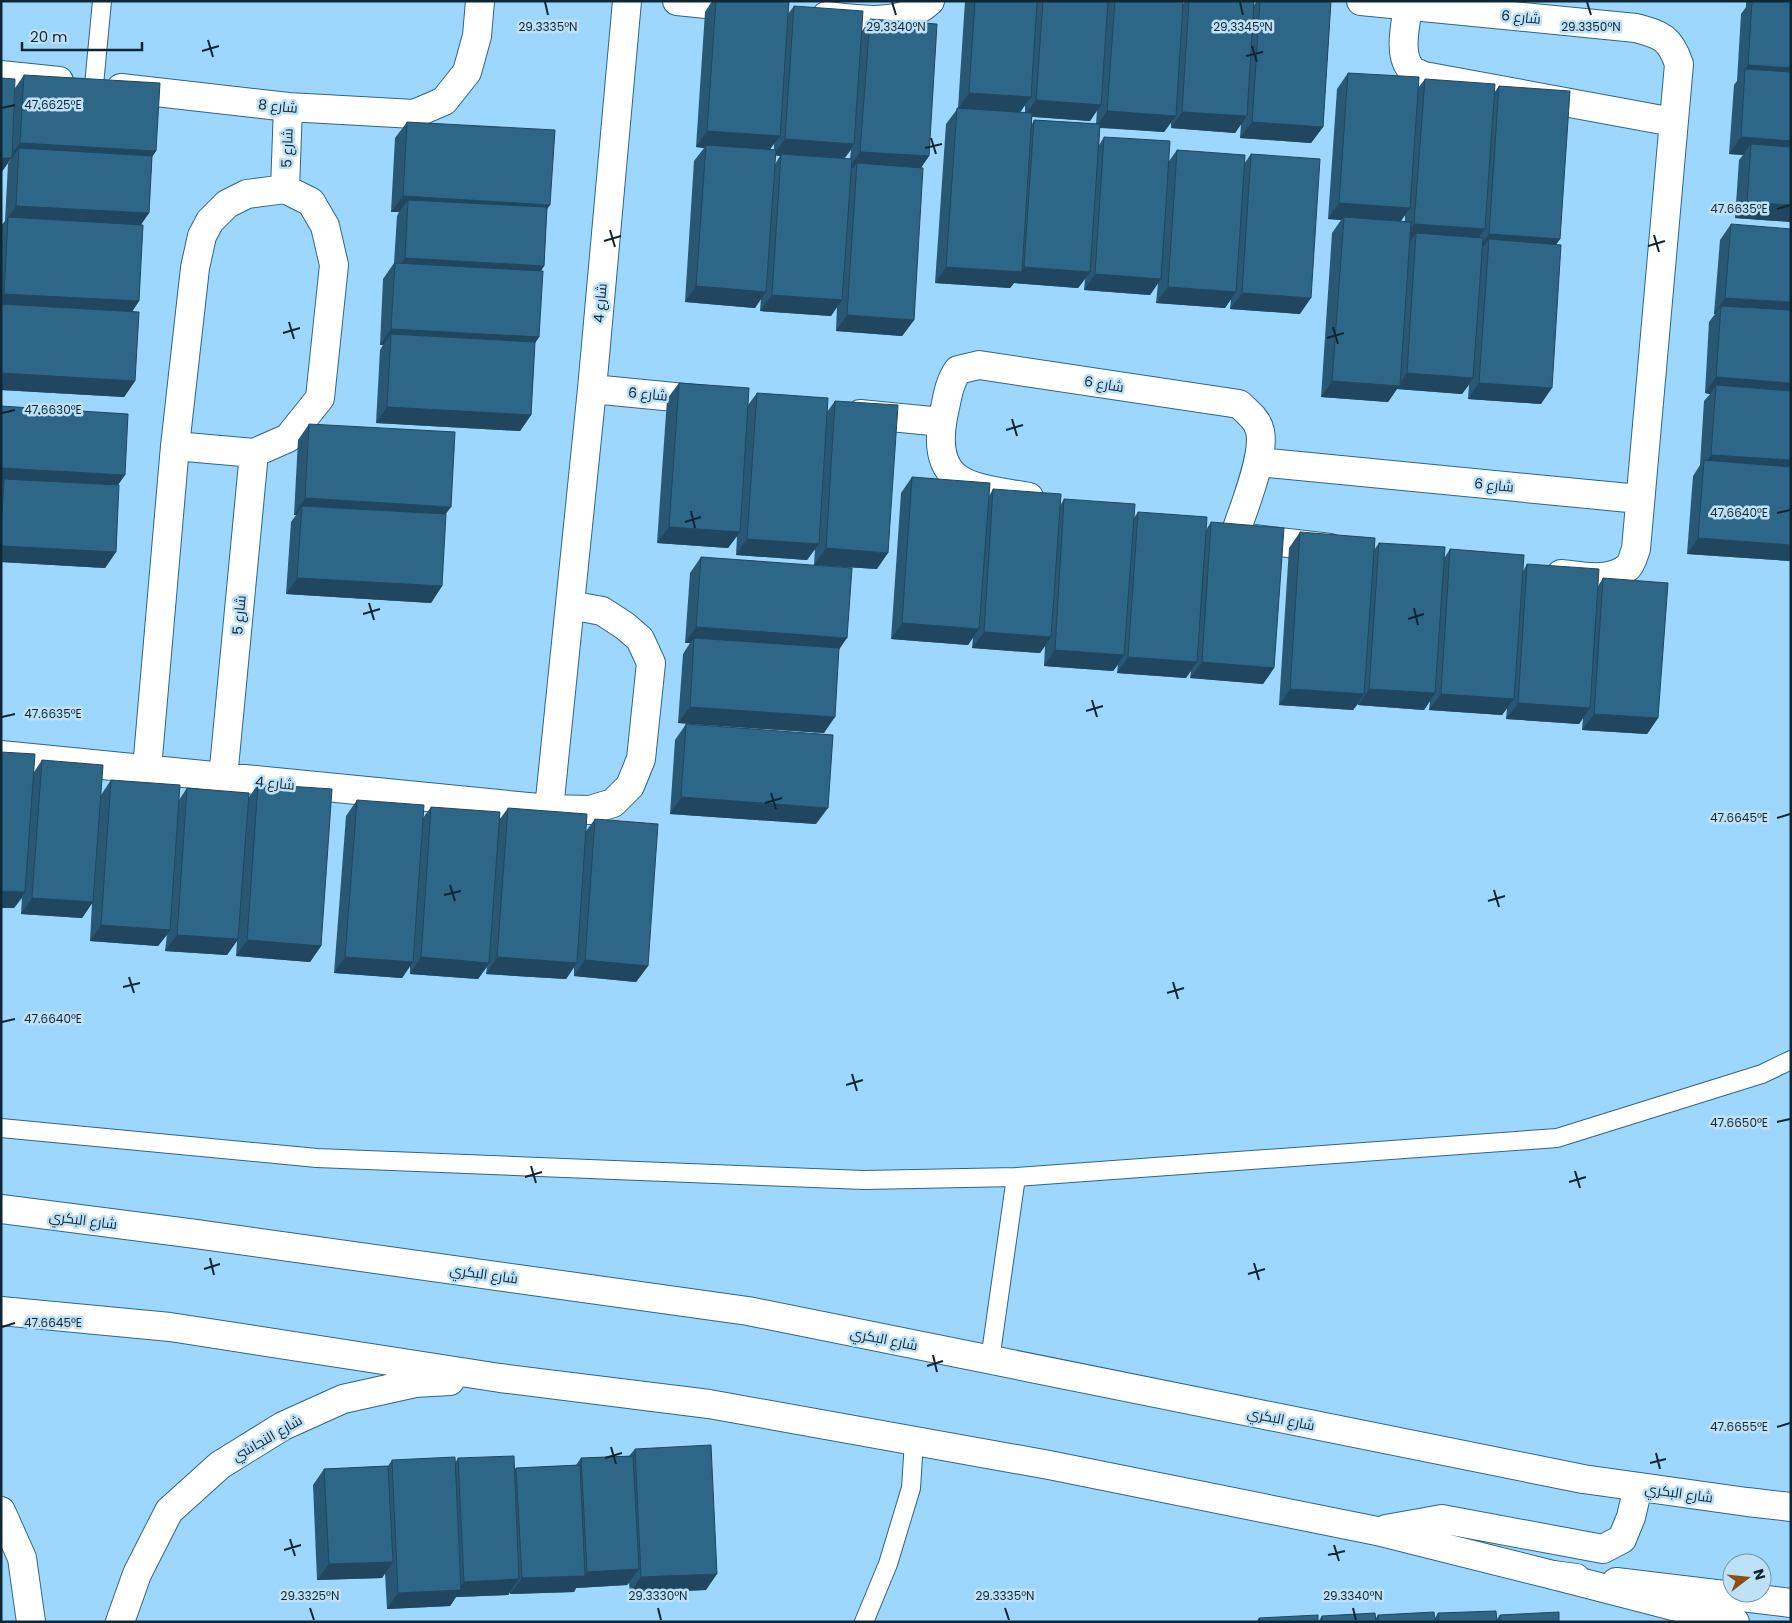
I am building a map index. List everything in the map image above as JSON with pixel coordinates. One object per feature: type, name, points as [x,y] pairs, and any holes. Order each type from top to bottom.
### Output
[{"type":"main road","name":"شارع 8","points":[[1,75],[288,108],[414,114],[444,101],[467,72],[477,36],[480,1]]},
{"type":"main road","name":"شارع 4","points":[[549,809],[592,389],[627,1]]},
{"type":"main road","points":[[677,1],[775,11]]},
{"type":"main road","points":[[804,14],[872,21],[897,18],[921,10],[930,1]]},
{"type":"main road","name":"شارع 6","points":[[1360,1],[1636,28],[1658,34],[1673,47],[1679,64],[1636,549],[1629,566],[1615,574],[1598,578],[1539,571]]},
{"type":"main road","points":[[1408,6],[1404,51],[1410,68],[1416,73],[1673,122]]},
{"type":"main road","name":"شارع 5","points":[[286,189],[288,108]]},
{"type":"main road","points":[[147,769],[176,446],[195,268],[202,236],[210,221],[226,204],[247,194],[286,189],[311,202],[325,226],[334,265],[320,398],[288,438],[254,453],[176,446]]},
{"type":"main road","name":"شارع 6","points":[[1053,502],[977,487],[954,477],[943,461],[940,452],[942,422],[950,386],[958,370],[980,365],[1239,404],[1259,426],[1261,436],[1258,462],[1234,537]]},
{"type":"main road","name":"شارع 6","points":[[592,389],[729,402]]},
{"type":"main road","points":[[837,412],[942,422]]},
{"type":"main road","name":"شارع 5","points":[[224,778],[254,453]]},
{"type":"main road","name":"شارع 6","points":[[1258,462],[1639,499]]},
{"type":"main road","points":[[1205,531],[1234,537],[1352,550]]},
{"type":"main road","name":"شارع 4","points":[[1,755],[549,809],[590,810],[613,802],[630,786],[641,759],[651,663],[640,639],[626,626],[602,611],[570,605]]},
{"type":"main road","name":"شارع البكري","points":[[1,1209],[196,1234],[748,1312],[1583,1479],[1791,1507]]},
{"type":"main road","points":[[1,1311],[170,1327],[500,1378],[709,1404],[1049,1465],[1377,1531],[1735,1622]]},
{"type":"main road","name":"شارع النجاشي","points":[[120,1622],[137,1574],[169,1511],[220,1465],[283,1426],[343,1399],[415,1383],[500,1378]]},
{"type":"main road","points":[[1377,1531],[1442,1518],[1603,1548],[1622,1539],[1631,1517],[1638,1487]]},
{"type":"main road","points":[[1,1511],[22,1558],[31,1622]]},
{"type":"main road","points":[[1553,1575],[1791,1603]]},
{"type":"lane","points":[[94,85],[102,1]]},
{"type":"lane","points":[[1,1128],[317,1158],[864,1180],[1016,1177],[1557,1138],[1762,1074],[1791,1060]]},
{"type":"lane","points":[[990,1360],[1016,1177]]},
{"type":"lane","points":[[864,1622],[888,1564],[911,1488],[914,1441]]},
{"type":"building","points":[[716,1],[789,1],[780,136],[707,131]]},
{"type":"building","points":[[975,1],[1037,1],[1031,97],[969,93]]},
{"type":"building","points":[[1043,1],[1108,1],[1101,105],[1036,100]]},
{"type":"building","points":[[1115,1],[1183,1],[1176,116],[1107,111]]},
{"type":"building","points":[[1189,1],[1254,1],[1247,116],[1182,112]]},
{"type":"building","points":[[1260,1],[1331,1],[1323,127],[1252,122]]},
{"type":"building","points":[[1752,1],[1791,1],[1791,68],[1748,65]]},
{"type":"building","points":[[794,6],[863,11],[854,144],[785,139]]},
{"type":"building","points":[[870,19],[937,24],[929,156],[860,152]]},
{"type":"building","points":[[1745,69],[1791,72],[1791,141],[1741,137]]},
{"type":"building","points":[[1348,73],[1419,77],[1410,208],[1339,203]]},
{"type":"building","points":[[24,75],[160,83],[156,151],[20,143]]},
{"type":"building","points":[[1,78],[15,79],[12,158],[1,158]]},
{"type":"building","points":[[1425,79],[1495,84],[1485,229],[1414,224]]},
{"type":"building","points":[[1499,86],[1570,91],[1560,239],[1489,234]]},
{"type":"building","points":[[957,108],[1032,113],[1022,272],[946,267]]},
{"type":"building","points":[[1034,120],[1100,124],[1090,272],[1024,267]]},
{"type":"building","points":[[407,122],[555,130],[550,205],[403,196]]},
{"type":"building","points":[[1104,137],[1170,141],[1161,279],[1095,274]]},
{"type":"building","points":[[1751,144],[1791,147],[1791,205],[1747,202]]},
{"type":"building","points":[[706,145],[776,150],[766,292],[696,286]]},
{"type":"building","points":[[19,148],[152,156],[149,213],[16,206]]},
{"type":"building","points":[[1177,150],[1245,155],[1236,292],[1168,287]]},
{"type":"building","points":[[781,154],[852,159],[842,300],[772,295]]},
{"type":"building","points":[[1251,154],[1320,159],[1311,298],[1242,293]]},
{"type":"building","points":[[857,163],[923,168],[914,320],[847,315]]},
{"type":"building","points":[[408,200],[547,207],[544,266],[405,258]]},
{"type":"building","points":[[8,217],[143,225],[139,301],[4,294]]},
{"type":"building","points":[[1344,217],[1411,222],[1400,386],[1332,381]]},
{"type":"building","points":[[1731,224],[1791,229],[1791,302],[1725,298]]},
{"type":"building","points":[[1416,233],[1483,238],[1473,378],[1407,373]]},
{"type":"building","points":[[1489,239],[1561,245],[1552,388],[1479,383]]},
{"type":"building","points":[[395,263],[543,271],[539,337],[391,329]]},
{"type":"building","points":[[1,304],[139,312],[135,381],[1,373]]},
{"type":"building","points":[[1721,306],[1791,310],[1791,383],[1716,377]]},
{"type":"building","points":[[391,334],[535,342],[531,415],[387,407]]},
{"type":"building","points":[[679,383],[749,388],[740,532],[669,527]]},
{"type":"building","points":[[1716,385],[1791,391],[1791,460],[1711,455]]},
{"type":"building","points":[[757,393],[828,398],[819,544],[747,539]]},
{"type":"building","points":[[835,401],[898,405],[888,553],[826,548]]},
{"type":"building","points":[[1,406],[128,414],[125,475],[1,468]]},
{"type":"building","points":[[309,424],[455,432],[451,507],[305,498]]},
{"type":"building","points":[[1704,460],[1791,467],[1791,545],[1698,538]]},
{"type":"building","points":[[912,477],[990,483],[979,629],[902,623]]},
{"type":"building","points":[[4,479],[119,485],[116,552],[1,546]]},
{"type":"building","points":[[993,489],[1061,494],[1051,637],[984,632]]},
{"type":"building","points":[[1064,499],[1135,504],[1124,655],[1055,650]]},
{"type":"building","points":[[302,506],[446,514],[442,586],[297,578]]},
{"type":"building","points":[[1138,512],[1207,517],[1197,662],[1128,657]]},
{"type":"building","points":[[1211,522],[1284,528],[1274,668],[1202,662]]},
{"type":"building","points":[[1300,532],[1375,538],[1364,694],[1290,689]]},
{"type":"building","points":[[1379,543],[1445,547],[1435,693],[1369,689]]},
{"type":"building","points":[[1450,549],[1524,555],[1514,699],[1441,694]]},
{"type":"building","points":[[701,557],[852,568],[847,638],[696,627]]},
{"type":"building","points":[[1527,564],[1599,569],[1590,708],[1518,703]]},
{"type":"building","points":[[1603,578],[1668,583],[1658,718],[1594,714]]},
{"type":"building","points":[[694,638],[839,648],[835,717],[690,707]]},
{"type":"building","points":[[686,724],[833,735],[828,808],[681,797]]},
{"type":"building","points":[[1,752],[35,754],[25,892],[1,891]]},
{"type":"building","points":[[42,760],[103,765],[93,902],[32,898]]},
{"type":"building","points":[[111,780],[180,785],[170,930],[101,925]]},
{"type":"building","points":[[258,784],[332,789],[321,946],[247,940]]},
{"type":"building","points":[[187,788],[249,793],[238,939],[177,935]]},
{"type":"building","points":[[357,800],[424,805],[413,962],[345,957]]},
{"type":"building","points":[[431,807],[500,812],[489,963],[421,957]]},
{"type":"building","points":[[508,808],[587,814],[577,963],[497,957]]},
{"type":"building","points":[[595,819],[658,824],[648,966],[585,960]]},
{"type":"building","points":[[711,1445],[717,1574],[641,1577],[635,1449]]},
{"type":"building","points":[[514,1456],[519,1579],[464,1582],[458,1458]]},
{"type":"building","points":[[633,1456],[639,1569],[587,1572],[581,1458]]},
{"type":"building","points":[[455,1457],[461,1590],[398,1593],[392,1460]]},
{"type":"building","points":[[580,1465],[585,1576],[522,1578],[516,1468]]},
{"type":"building","points":[[388,1466],[393,1562],[329,1564],[324,1469]]},
{"type":"building","points":[[1496,1611],[1497,1622],[1439,1622],[1438,1613]]},
{"type":"building","points":[[1434,1612],[1435,1622],[1378,1622],[1378,1615]]},
{"type":"building","points":[[1559,1612],[1559,1622],[1500,1622],[1500,1615]]},
{"type":"building","points":[[1375,1613],[1376,1622],[1322,1622],[1322,1616]]},
{"type":"building","points":[[1318,1615],[1318,1622],[1260,1622],[1259,1618]]}]
